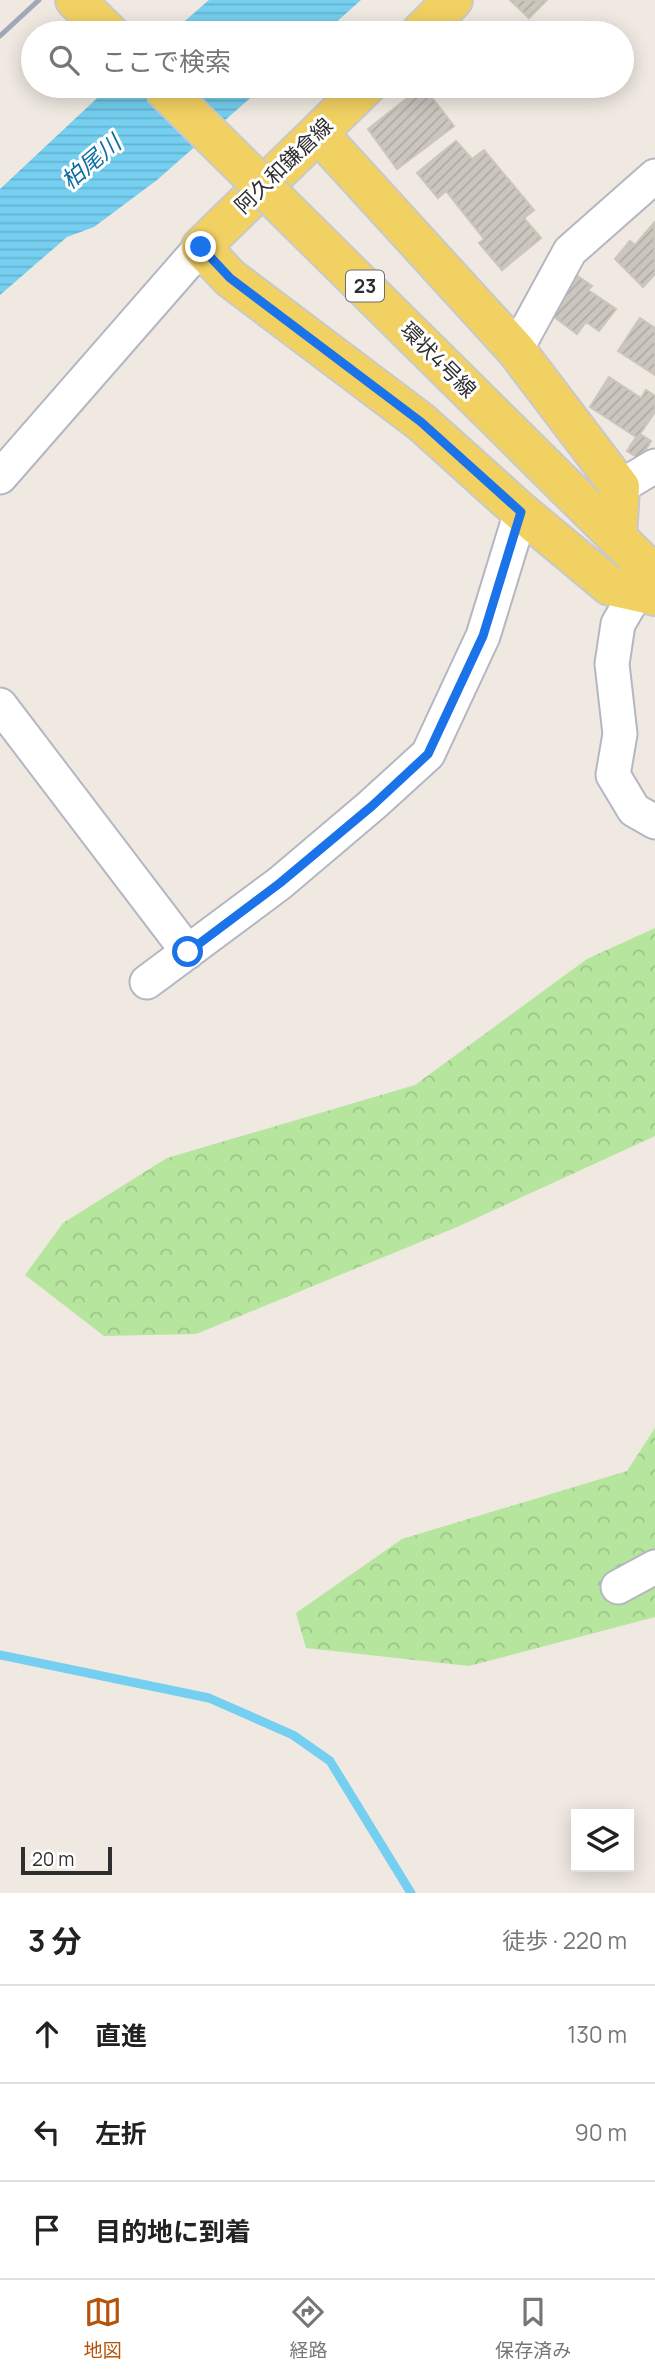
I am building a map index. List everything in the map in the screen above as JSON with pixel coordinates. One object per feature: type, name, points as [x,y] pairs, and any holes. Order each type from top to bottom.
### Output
[{"type":"main road","points":[[75,0],[97,21]]},
{"type":"main road","points":[[431,21],[453,0]]},
{"type":"main road","name":"環状4号線","points":[[173,98],[617,538],[649,588]]},
{"type":"main road","name":"阿久和鎌倉線","points":[[201,247],[354,98]]},
{"type":"main road","points":[[318,133],[516,350],[620,487],[617,538]]},
{"type":"main road","points":[[201,247],[230,278],[421,422],[521,512],[610,586],[649,588]]},
{"type":"street","points":[[516,350],[570,251],[655,176]]},
{"type":"street","points":[[0,477],[201,247]]},
{"type":"street","points":[[620,487],[655,466]]},
{"type":"street","points":[[147,982],[280,883],[372,806],[428,754],[483,636],[521,512]]},
{"type":"street","points":[[649,588],[618,624],[612,664],[620,734],[613,775],[634,810],[655,822]]},
{"type":"street","points":[[0,705],[188,952]]},
{"type":"street","points":[[618,1587],[655,1567]]},
{"type":"green space","points":[[655,928],[655,1136],[457,1227],[196,1334],[104,1336],[25,1275],[63,1223],[167,1158],[415,1085],[587,959]]},
{"type":"green space","points":[[655,1428],[655,1617],[469,1666],[306,1648],[296,1613],[402,1539],[627,1471]]},
{"type":"water","points":[[209,0],[361,0],[337,21],[185,21]]},
{"type":"water","name":"柏尾川","points":[[97,98],[250,98],[157,180],[94,227],[67,237],[0,295],[0,189]]},
{"type":"building","points":[[510,0],[547,0],[529,18]]},
{"type":"building","points":[[408,98],[432,98],[454,126],[397,169],[368,129]]},
{"type":"building","points":[[456,141],[472,159],[484,150],[534,210],[524,218],[541,238],[502,270],[479,243],[484,239],[446,191],[438,198],[417,173]]},
{"type":"building","points":[[654,223],[655,274],[643,287],[615,259],[630,241],[635,245]]},
{"type":"building","points":[[576,275],[592,286],[588,290],[616,309],[599,331],[586,322],[577,334],[553,316],[566,297],[562,294]]},
{"type":"building","points":[[640,318],[655,328],[655,375],[618,351]]},
{"type":"building","points":[[609,377],[641,398],[646,390],[655,396],[655,412],[640,434],[651,441],[640,459],[627,451],[636,437],[590,407]]},
{"type":"waterway","points":[[0,1655],[209,1698],[293,1735],[330,1761],[411,1893]]},
{"type":"railway","points":[[0,36],[39,0]]},
{"type":"route","points":[[188,952],[280,883],[372,806],[428,754],[483,636],[521,512],[421,422],[230,278],[201,247]]}]
